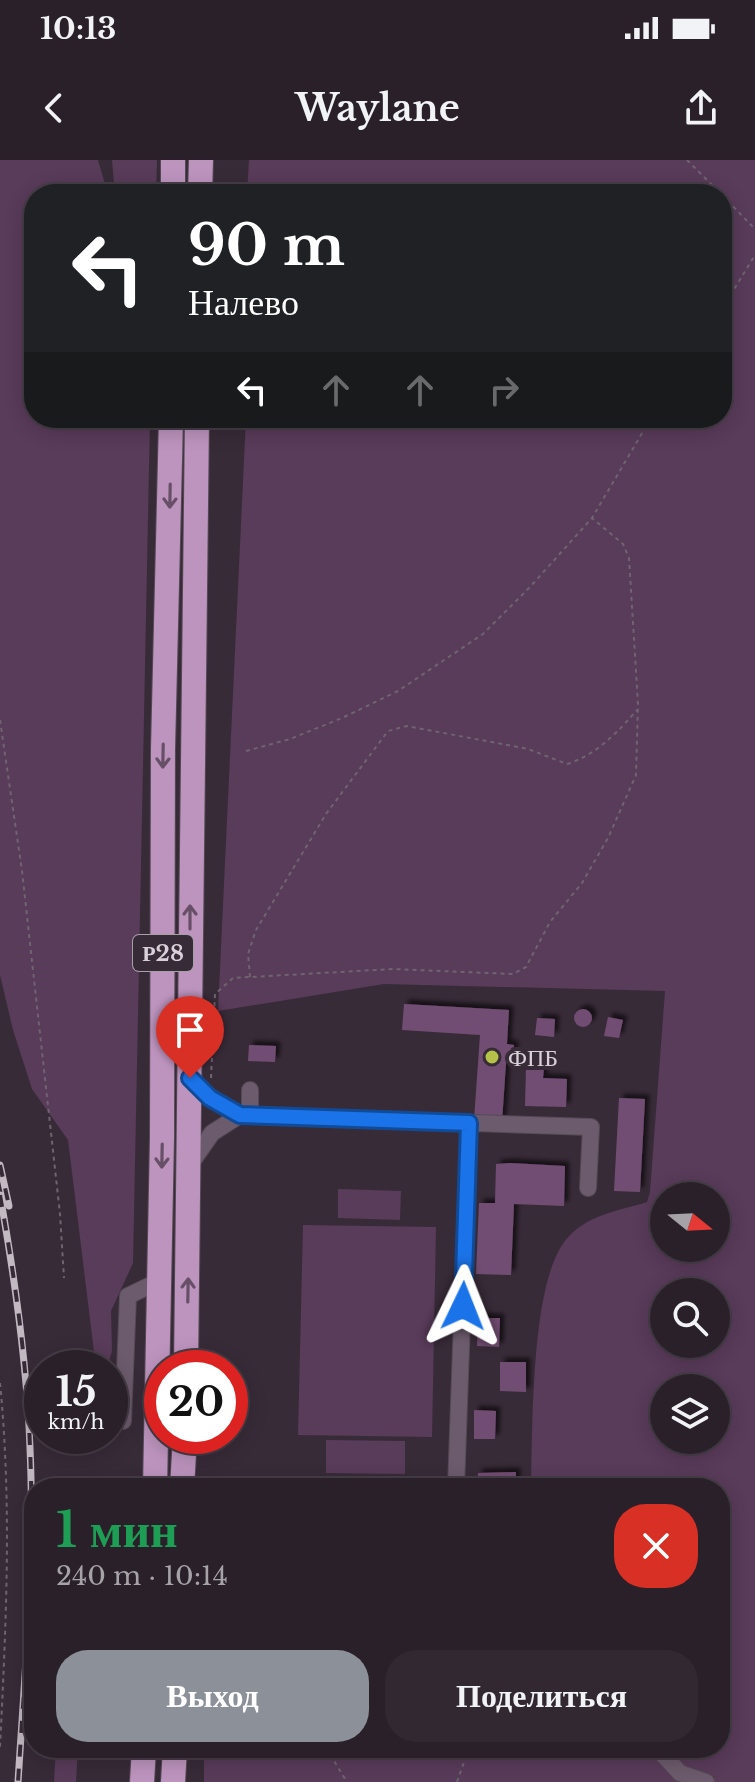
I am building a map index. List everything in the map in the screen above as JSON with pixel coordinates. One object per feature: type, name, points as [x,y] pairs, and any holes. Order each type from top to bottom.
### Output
[{"type":"highway","points":[[173,160],[173,184]]},
{"type":"highway","points":[[200,184],[201,160]]},
{"type":"highway","name":"Р28","points":[[155,1478],[162,1137],[163,749],[171,428]]},
{"type":"highway","name":"Р28","points":[[186,1350],[197,428]]},
{"type":"highway","points":[[183,1478],[184,1454]]},
{"type":"highway","points":[[142,1782],[143,1758]]},
{"type":"highway","points":[[173,1782],[174,1758]]},
{"type":"lane","points":[[190,1078],[210,1098],[245,1115],[591,1127],[588,1188]]},
{"type":"lane","points":[[245,1115],[250,1090]]},
{"type":"lane","points":[[189,1166],[212,1133],[245,1115]]},
{"type":"lane","points":[[456,1478],[469,1123]]},
{"type":"lane","points":[[125,1350],[126,1303],[132,1293],[159,1281]]},
{"type":"lane","points":[[666,1758],[680,1773],[706,1782]]},
{"type":"path","points":[[687,160],[710,184]]},
{"type":"path","points":[[732,206],[755,229]]},
{"type":"path","points":[[732,293],[755,255]]},
{"type":"path","points":[[246,751],[290,739],[398,691],[483,634],[592,518],[645,428]]},
{"type":"path","points":[[210,1098],[215,994],[233,978],[393,969],[513,974],[526,967],[550,922],[582,883],[608,838],[636,775],[638,709],[629,558],[623,544],[592,518]]},
{"type":"path","points":[[250,978],[248,954],[256,930],[326,814],[388,731],[407,726],[528,749],[567,764],[585,759],[638,709]]},
{"type":"path","points":[[0,720],[22,871],[60,1214],[64,1278]]},
{"type":"path","points":[[0,1383],[7,1460],[9,1550],[0,1747]]},
{"type":"path","points":[[332,1758],[347,1782]]},
{"type":"path","points":[[457,1782],[465,1758]]},
{"type":"shaded area","points":[[0,160],[98,160],[105,184],[24,184],[24,428],[150,428],[133,1263],[111,1311],[112,1350],[94,1350],[68,1140],[32,1089],[0,975]]},
{"type":"shaded area","points":[[112,160],[157,160],[156,184],[114,184]]},
{"type":"shaded area","points":[[249,160],[755,160],[755,1782],[204,1782],[204,1758],[730,1758],[730,1478],[531,1478],[539,1323],[554,1262],[573,1232],[603,1215],[647,1202],[650,1192],[650,1262],[730,1262],[730,1182],[651,1182],[665,991],[384,984],[218,1011],[246,428],[732,428],[732,184],[248,184]]},
{"type":"shaded area","points":[[338,1189],[401,1191],[400,1220],[338,1218]]},
{"type":"shaded area","points":[[303,1225],[436,1227],[432,1437],[298,1435]]},
{"type":"shaded area","points":[[326,1440],[405,1441],[405,1474],[326,1473]]},
{"type":"shaded area","points":[[55,1758],[77,1758],[76,1782],[54,1782]]},
{"type":"building","points":[[404,1004],[509,1010],[507,1044],[514,1045],[513,1063],[506,1063],[502,1122],[474,1120],[480,1035],[402,1030]]},
{"type":"building","points":[[583,1009],[592,1018],[583,1027],[574,1018]]},
{"type":"building","points":[[608,1017],[623,1020],[619,1038],[604,1036]]},
{"type":"building","points":[[537,1018],[555,1019],[554,1037],[535,1035]]},
{"type":"building","points":[[249,1045],[276,1046],[275,1062],[248,1061]]},
{"type":"building","points":[[526,1067],[544,1068],[543,1078],[567,1079],[566,1107],[525,1106]]},
{"type":"building","points":[[619,1098],[645,1099],[640,1192],[614,1191]]},
{"type":"building","points":[[496,1164],[565,1166],[564,1206],[514,1204],[511,1275],[476,1274],[479,1203],[495,1203]]},
{"type":"building","points":[[478,1318],[500,1318],[499,1347],[477,1346]]},
{"type":"building","points":[[500,1362],[526,1362],[526,1392],[500,1391]]},
{"type":"building","points":[[474,1410],[496,1411],[495,1439],[474,1439]]},
{"type":"building","points":[[516,1472],[516,1478],[478,1478],[478,1473]]},
{"type":"railway","points":[[0,1165],[9,1206]]},
{"type":"railway","points":[[0,1195],[20,1321],[31,1478]]},
{"type":"railway","points":[[18,1782],[24,1688]]},
{"type":"place","name":"ФПБ","points":[[492,1057]]},
{"type":"route","points":[[190,1078],[210,1098],[240,1115],[469,1123],[463,1306]]}]
